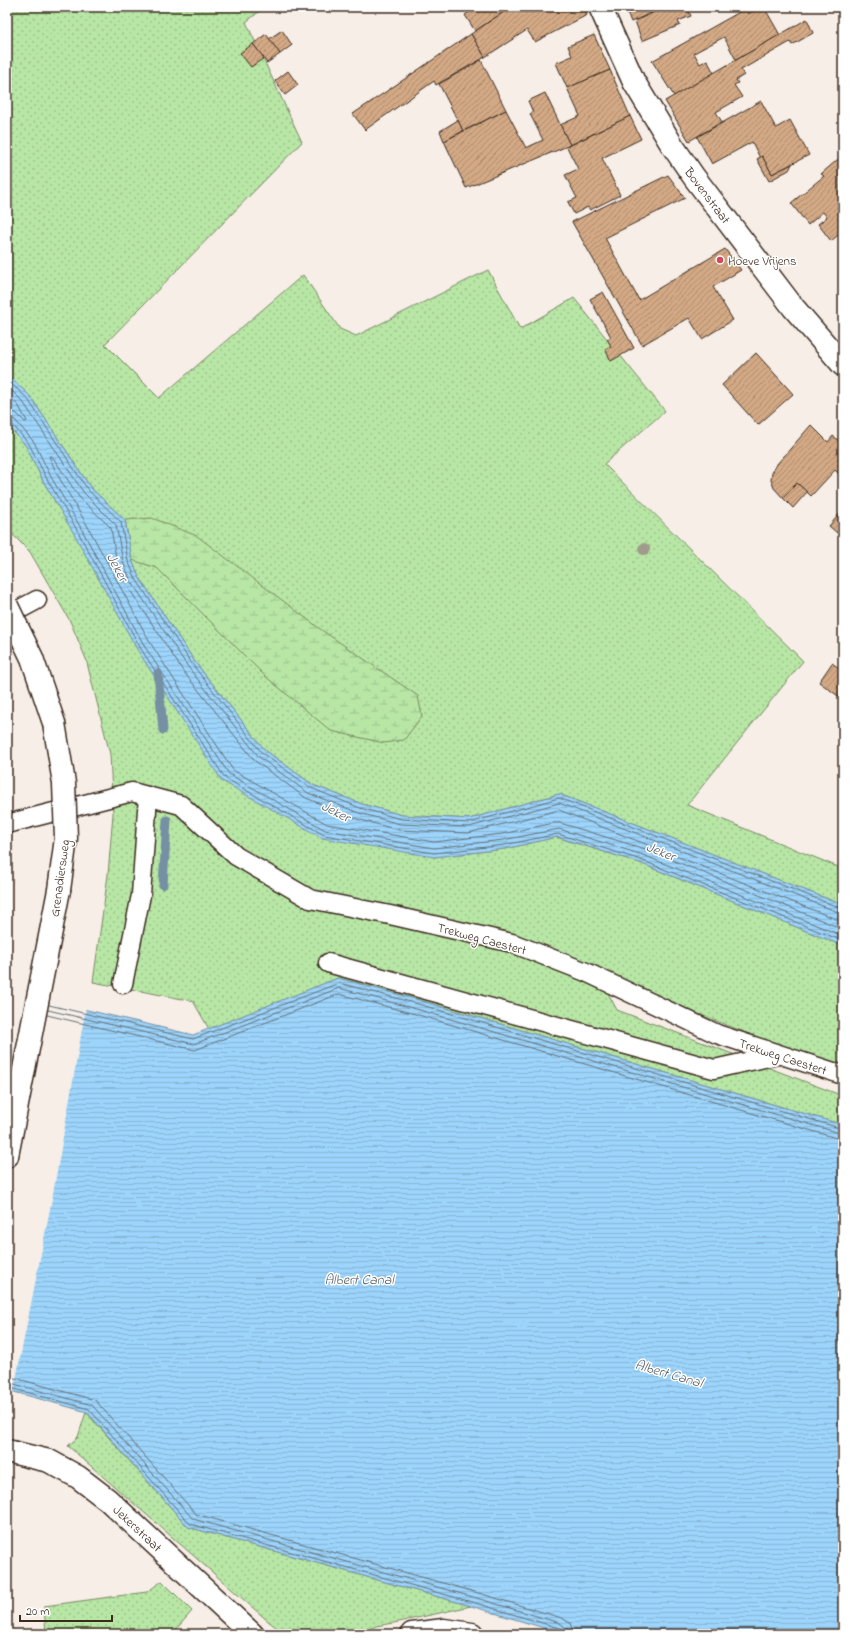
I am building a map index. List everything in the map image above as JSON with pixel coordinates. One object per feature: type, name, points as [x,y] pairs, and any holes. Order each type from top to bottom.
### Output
[{"type":"street","name":"Bovenstraat","points":[[600,7],[634,82],[672,145],[694,177],[793,307],[843,365]]},
{"type":"street","name":"Grenadiersweg","points":[[7,606],[32,658],[54,723],[64,783],[66,838],[59,890],[7,1156]]},
{"type":"street","name":"Jekerstraat","points":[[7,1451],[48,1461],[78,1477],[108,1500],[252,1634]]},
{"type":"street","points":[[412,1634],[444,1630],[473,1634]]},
{"type":"lane","points":[[7,616],[37,600]]},
{"type":"lane","points":[[7,824],[140,794],[141,895],[123,984]]},
{"type":"lane","name":"Trekweg Caestert","points":[[140,794],[181,805],[236,856],[310,899],[390,915],[512,943],[586,972],[717,1034],[843,1076]]},
{"type":"lane","points":[[328,963],[714,1069],[779,1055]]},
{"type":"green space","points":[[7,7],[265,7],[246,22],[302,142],[105,344],[159,398],[303,275],[340,329],[356,336],[488,270],[520,329],[574,298],[665,411],[604,464],[803,661],[687,805],[843,869],[843,905],[559,794],[469,819],[402,815],[362,804],[313,785],[265,750],[195,662],[139,577],[132,560],[125,520],[91,488],[30,396],[7,374]]},
{"type":"green space","points":[[7,424],[26,446],[43,481],[222,781],[434,857],[505,849],[556,837],[640,863],[843,946],[843,1066],[777,1045],[696,1013],[593,965],[617,1010],[843,1096],[843,1125],[419,1000],[338,978],[209,1029],[193,1001],[93,982],[108,875],[113,814],[110,754],[86,659],[70,621],[30,552],[7,529]]},
{"type":"green space","points":[[152,518],[197,536],[323,631],[418,696],[422,716],[404,740],[384,743],[331,731],[265,676],[157,568],[132,560],[125,520]]},
{"type":"green space","points":[[86,1412],[188,1527],[471,1606],[376,1626],[360,1634],[285,1634],[268,1621],[68,1446],[78,1437]]},
{"type":"green space","points":[[162,1581],[192,1611],[172,1634],[46,1634],[44,1606],[147,1592]]},
{"type":"water","name":"Jeker","points":[[7,374],[30,396],[91,488],[125,520],[132,560],[139,577],[195,662],[265,750],[313,785],[362,804],[402,815],[469,819],[559,794],[843,905],[843,946],[640,863],[557,837],[505,849],[434,857],[322,838],[222,781],[138,651],[73,532],[43,481],[26,446],[7,424]]},
{"type":"water","name":"Albert Canal","points":[[338,978],[419,1000],[843,1125],[843,1634],[564,1634],[471,1606],[188,1527],[87,1412],[7,1390],[7,991],[193,1035]]},
{"type":"pier","points":[[7,989],[86,1007],[53,1194],[13,1394],[7,1392]]},
{"type":"building","points":[[477,7],[511,7],[475,31],[465,15]]},
{"type":"building","points":[[511,7],[584,7],[587,15],[535,42],[527,30],[485,57],[471,34]]},
{"type":"building","points":[[625,7],[665,7],[631,22]]},
{"type":"building","points":[[665,7],[687,7],[691,16],[678,21],[680,25],[642,41],[635,21]]},
{"type":"building","points":[[761,7],[764,7],[780,35],[736,60],[724,37],[694,53],[700,64],[707,60],[714,73],[674,96],[652,61],[745,9],[748,14]]},
{"type":"building","points":[[807,19],[813,33],[792,45],[790,42],[741,70],[744,75],[736,80],[738,83],[734,85],[742,97],[716,112],[722,122],[689,141],[665,101]]},
{"type":"building","points":[[282,30],[292,45],[280,54],[269,39]]},
{"type":"building","points":[[266,34],[280,54],[267,63],[253,44]]},
{"type":"building","points":[[471,34],[485,57],[436,85],[434,81],[365,130],[353,114]]},
{"type":"building","points":[[594,35],[610,70],[567,88],[556,63],[572,56],[568,46]]},
{"type":"building","points":[[253,44],[264,58],[251,67],[240,53]]},
{"type":"building","points":[[481,60],[506,110],[463,131],[439,84]]},
{"type":"building","points":[[610,70],[630,116],[570,145],[560,125],[580,116],[567,88]]},
{"type":"building","points":[[288,71],[298,85],[285,95],[275,81]]},
{"type":"building","points":[[545,93],[570,145],[466,188],[444,141],[506,110],[526,148],[543,140],[530,114],[533,112],[528,101]]},
{"type":"building","points":[[761,101],[776,128],[790,120],[809,155],[772,174],[762,156],[760,158],[752,142],[712,164],[697,137]]},
{"type":"building","points":[[630,116],[641,139],[602,158],[620,195],[590,210],[588,207],[574,214],[568,202],[577,198],[565,175],[578,169],[567,147]]},
{"type":"building","points":[[458,120],[463,131],[444,141],[440,131]]},
{"type":"building","points":[[843,155],[843,231],[831,241],[818,224],[827,217],[823,212],[808,225],[791,203],[824,176],[821,174]]},
{"type":"building","points":[[762,156],[772,174],[792,164],[789,170],[769,181],[757,159]]},
{"type":"building","name":"Hoeve Vrijens","points":[[668,175],[685,198],[605,238],[639,300],[725,249],[741,270],[713,287],[733,320],[702,339],[689,318],[642,345],[572,222]]},
{"type":"building","points":[[603,292],[634,348],[611,361],[605,349],[611,346],[607,339],[611,337],[590,299]]},
{"type":"building","points":[[756,353],[793,394],[758,425],[722,385]]},
{"type":"building","points":[[811,425],[828,442],[833,436],[843,444],[843,470],[839,474],[835,470],[811,496],[797,483],[783,498],[774,488],[771,480],[772,473],[777,464]]},
{"type":"building","points":[[797,483],[807,492],[793,508],[783,498]]},
{"type":"building","points":[[843,510],[843,538],[829,526]]},
{"type":"building","points":[[832,663],[843,671],[843,695],[841,698],[819,682]]},
{"type":"waterway","points":[[158,673],[163,730]]},
{"type":"waterway","points":[[163,885],[167,820]]},
{"type":"place","name":"Hoeve Vrijens","points":[[720,260]]}]
